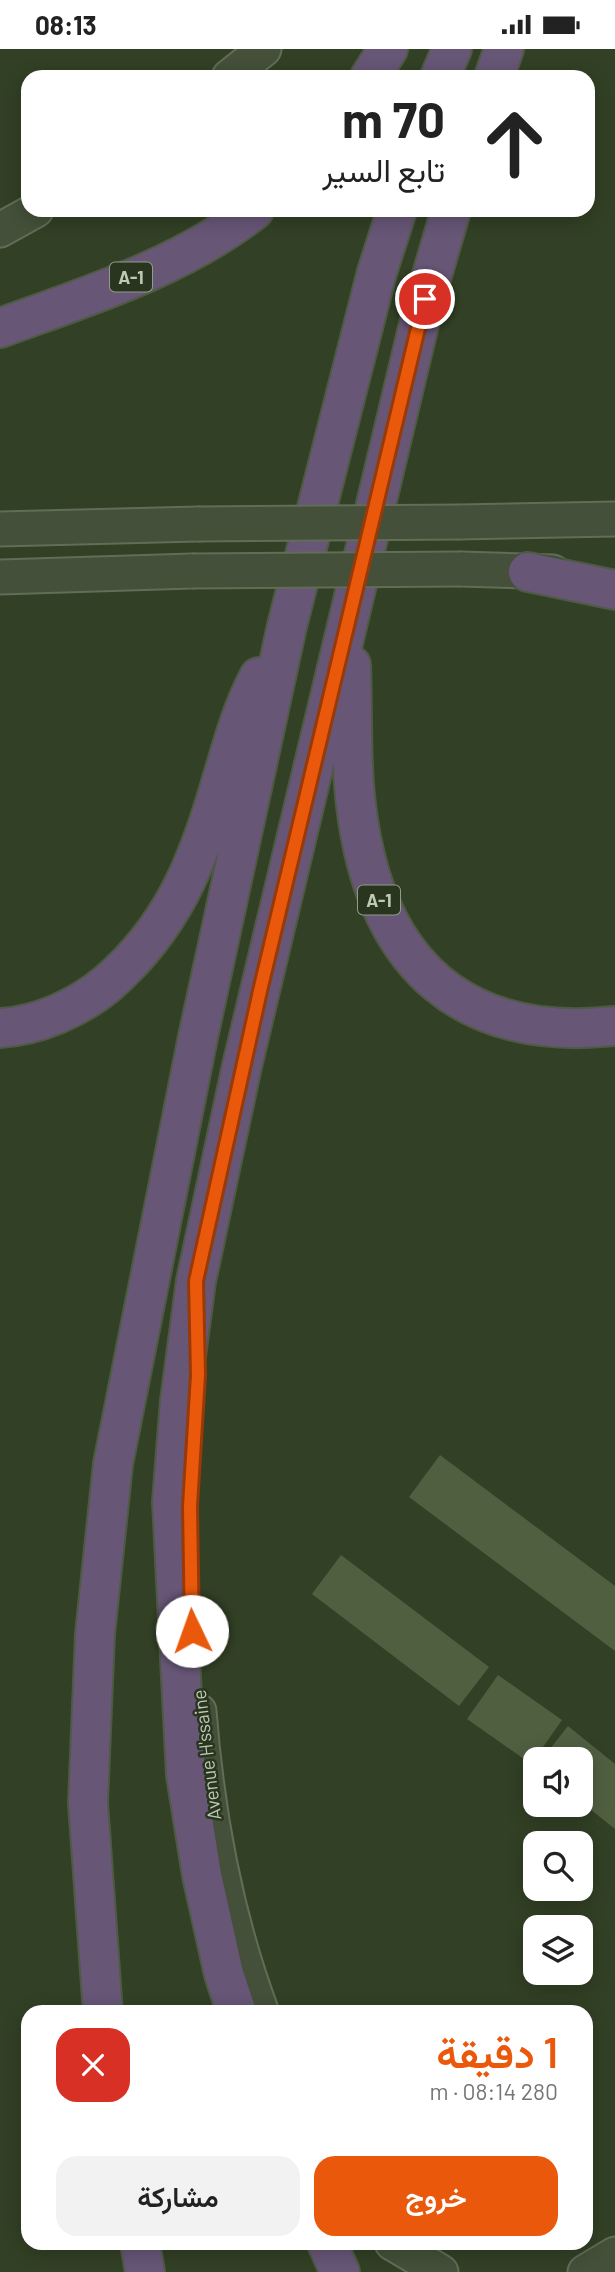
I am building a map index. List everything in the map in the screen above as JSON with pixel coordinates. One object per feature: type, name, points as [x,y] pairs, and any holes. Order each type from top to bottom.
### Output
[{"type":"highway","points":[[374,70],[388,49]]},
{"type":"highway","points":[[443,70],[452,49]]},
{"type":"highway","points":[[496,70],[504,49]]},
{"type":"highway","name":"A-1","points":[[0,328],[87,296],[177,257],[243,217]]},
{"type":"highway","points":[[102,2005],[88,1803],[95,1634],[113,1464],[198,1037],[287,626],[377,272],[395,217]]},
{"type":"highway","points":[[234,2005],[224,1975],[202,1875],[186,1775],[172,1502],[180,1401],[196,1281],[245,1053],[425,299],[449,217]]},
{"type":"highway","points":[[528,572],[615,590]]},
{"type":"highway","name":"A-1","points":[[349,611],[358,820],[378,898],[403,947],[437,985],[469,1005],[527,1026],[575,1030],[615,1026]]},
{"type":"highway","points":[[0,1028],[55,1016],[94,995],[133,962],[165,923],[198,858],[235,735],[252,691],[287,626]]},
{"type":"highway","points":[[141,2250],[145,2272]]},
{"type":"highway","points":[[330,2250],[340,2272]]},
{"type":"street","points":[[238,70],[264,49]]},
{"type":"street","points":[[0,230],[23,217]]},
{"type":"street","points":[[0,529],[615,519]]},
{"type":"street","points":[[0,577],[192,571],[615,571]]},
{"type":"street","name":"Avenue H'ssaine","points":[[196,1281],[198,1375],[190,1506],[190,1606],[201,1733],[219,1862],[246,1970],[259,2005]]},
{"type":"street","points":[[404,2250],[441,2272]]},
{"type":"street","points":[[585,2272],[615,2253]]},
{"type":"building","points":[[440,1455],[615,1586],[615,1651],[409,1497]]},
{"type":"building","points":[[341,1555],[489,1667],[459,1706],[312,1594]]},
{"type":"building","points":[[498,1675],[562,1720],[543,1747],[523,1747],[523,1758],[467,1719]]},
{"type":"building","points":[[568,1726],[615,1764],[615,1829],[593,1812],[593,1747],[551,1747]]},
{"type":"route","points":[[192,1631],[190,1506],[198,1375],[196,1281],[242,1066],[425,299]]}]
